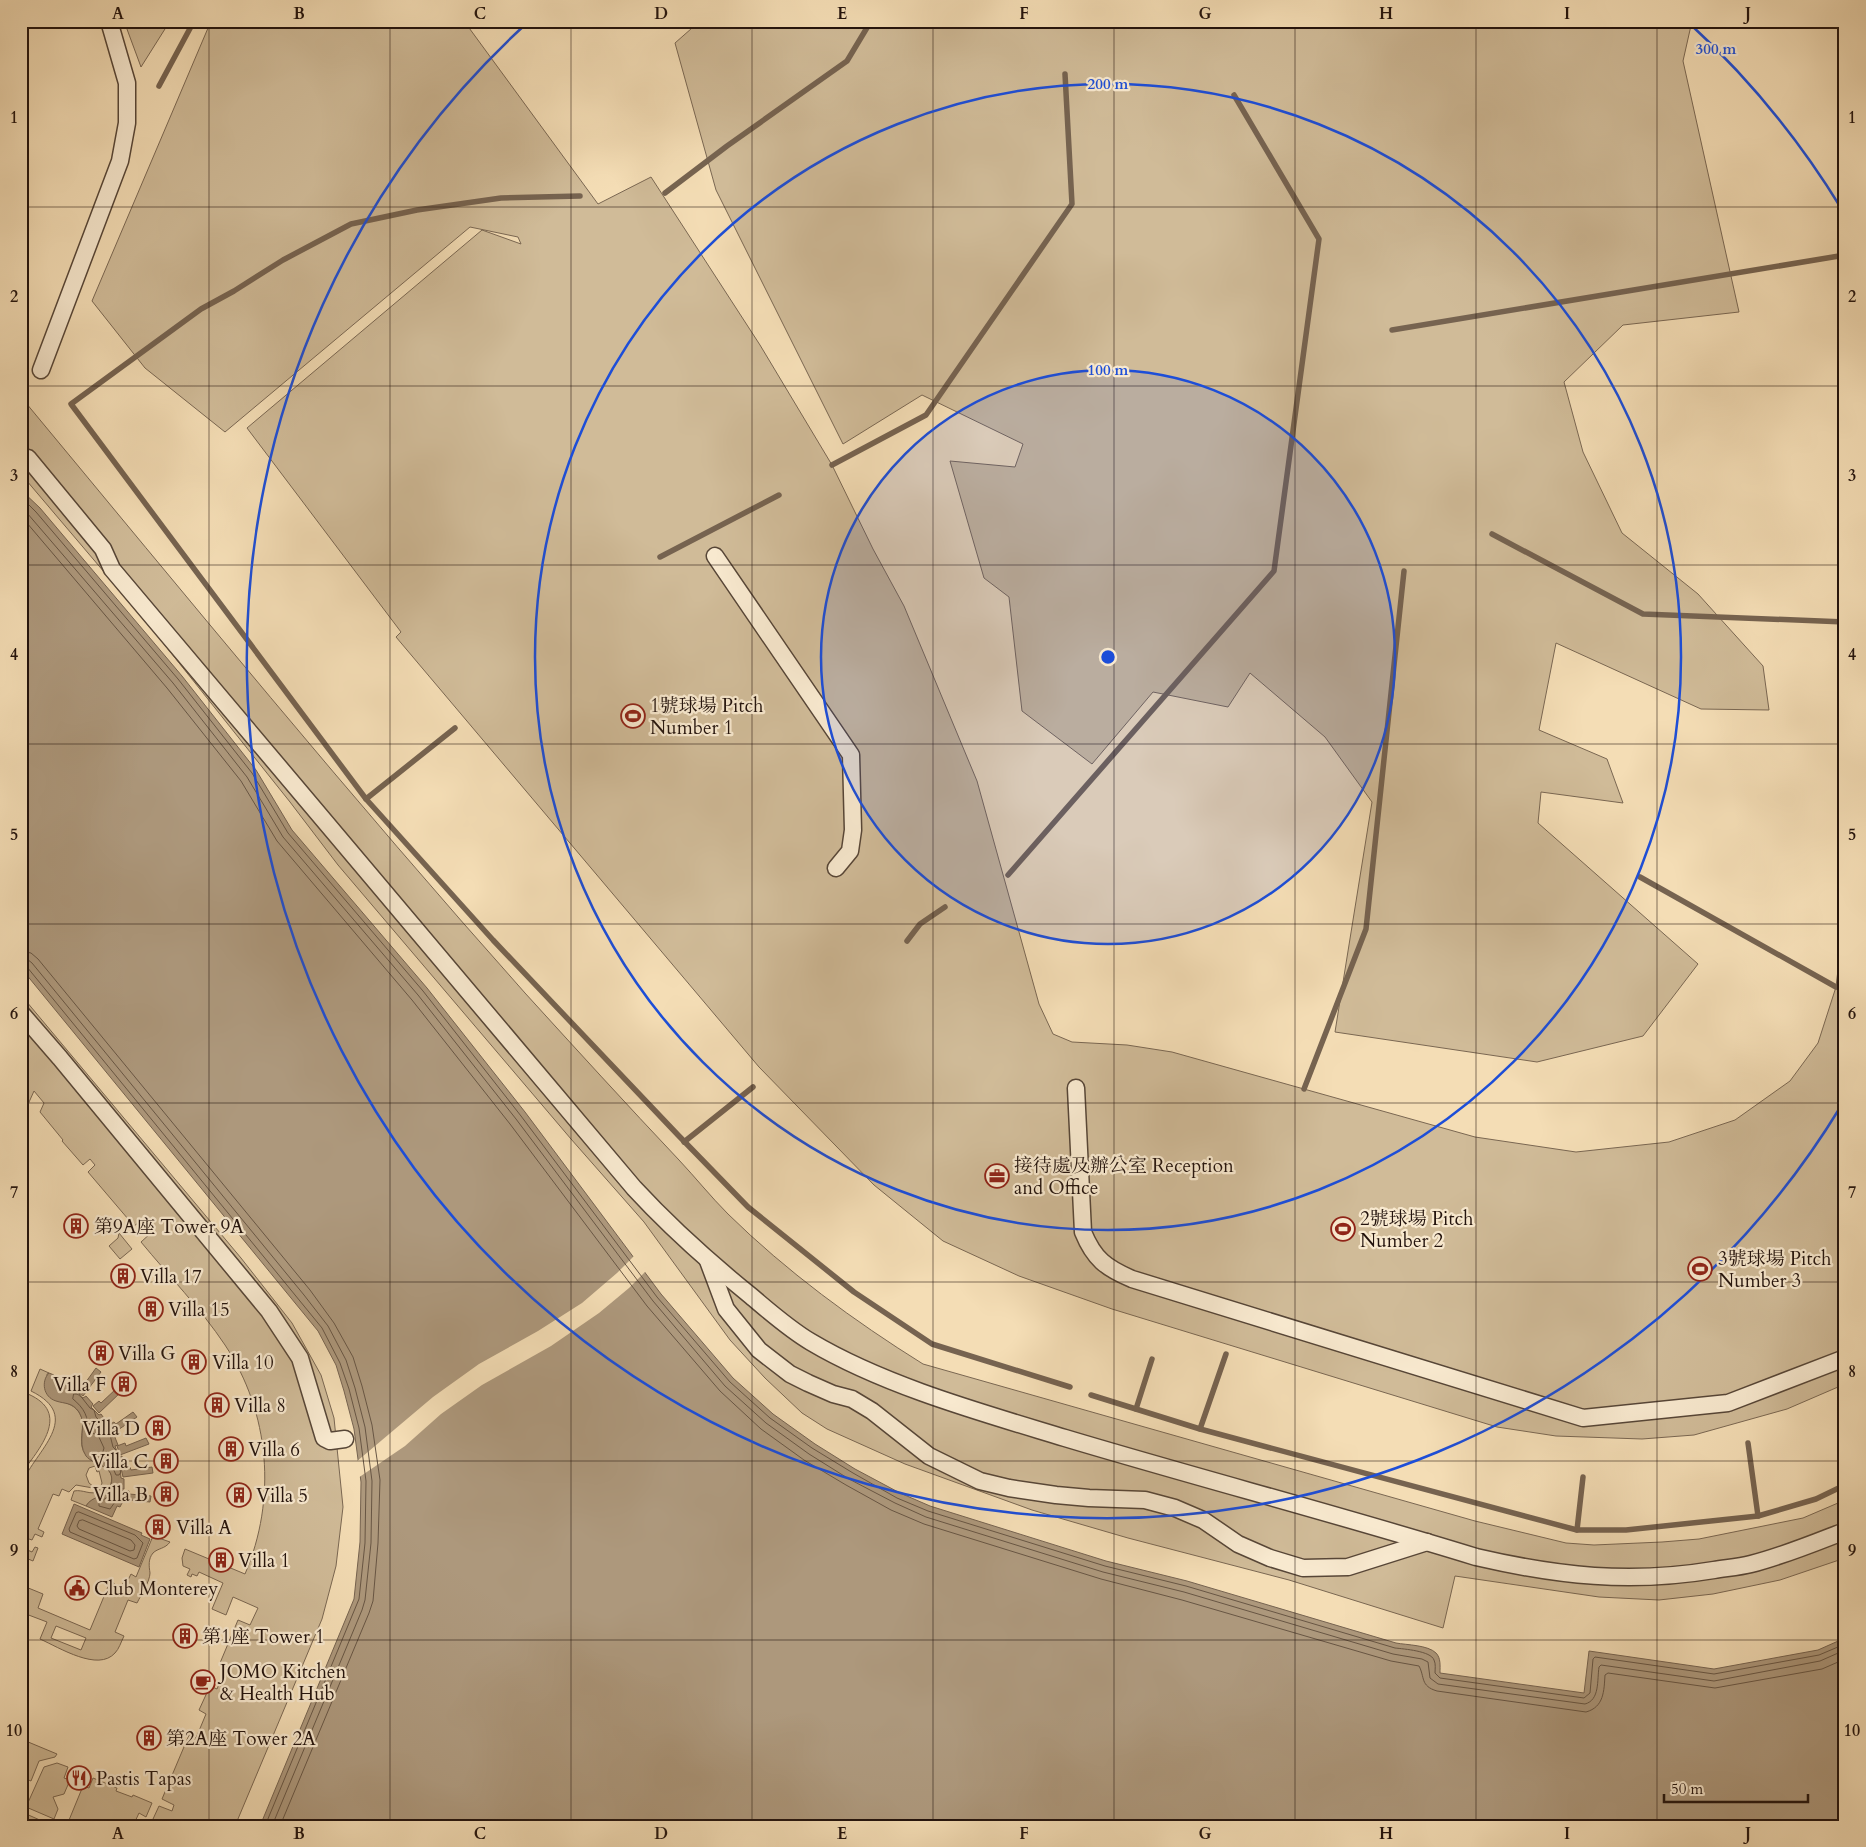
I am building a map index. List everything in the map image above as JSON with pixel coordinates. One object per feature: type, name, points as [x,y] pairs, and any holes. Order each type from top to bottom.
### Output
[{"type":"street","points":[[41,370],[120,161],[127,123],[127,83],[109,21]]},
{"type":"street","points":[[28,458],[104,549],[112,569],[628,1180],[666,1222],[708,1262],[784,1324],[809,1341],[838,1356],[912,1388],[1010,1421],[1476,1557],[1514,1566],[1599,1577],[1654,1577],[1698,1573],[1750,1565],[1797,1550],[1845,1531]]},
{"type":"street","points":[[716,556],[850,755],[853,830],[850,852],[836,868]]},
{"type":"street","points":[[21,1013],[269,1311],[300,1358],[324,1438],[330,1441],[345,1439]]},
{"type":"street","points":[[1076,1088],[1083,1232],[1088,1245],[1108,1269],[1132,1279],[1583,1418],[1728,1403],[1845,1358]]},
{"type":"street","points":[[708,1262],[726,1309],[759,1350],[790,1374],[808,1384],[852,1399],[872,1411],[929,1456],[980,1481],[1009,1488],[1056,1495],[1145,1500],[1175,1508],[1203,1520],[1238,1544],[1270,1558],[1303,1568],[1348,1567],[1427,1542]]},
{"type":"shaded area","points":[[124,21],[170,21],[141,67]]},
{"type":"shaded area","points":[[211,21],[464,21],[598,204],[651,177],[760,345],[832,465],[873,549],[904,606],[977,781],[1039,1004],[1053,1034],[1072,1042],[1127,1045],[1172,1052],[1475,1137],[1576,1152],[1669,1142],[1735,1120],[1790,1081],[1818,1043],[1836,987],[1845,909],[1845,1384],[1787,1409],[1694,1435],[1642,1439],[1556,1436],[1497,1427],[1112,1309],[1019,1276],[943,1241],[874,1185],[759,1067],[396,637],[401,632],[247,428],[482,230],[521,244],[518,237],[470,227],[225,432],[145,368],[92,301]]},
{"type":"shaded area","points":[[700,21],[1692,21],[1683,61],[1739,312],[1623,325],[1564,382],[1583,452],[1622,533],[1698,594],[1763,666],[1769,710],[1701,709],[1556,643],[1539,730],[1607,759],[1623,803],[1541,792],[1538,823],[1698,964],[1643,1036],[1537,1062],[1335,1032],[1372,802],[1325,737],[1250,673],[1228,707],[1153,692],[1092,764],[1022,711],[1009,597],[984,578],[950,461],[1015,467],[1023,444],[922,395],[843,444],[716,190],[675,43]]},
{"type":"shaded area","points":[[21,397],[270,697],[460,920],[722,1207],[750,1235],[821,1294],[846,1313],[923,1364],[1475,1521],[1566,1543],[1594,1545],[1699,1539],[1803,1518],[1845,1500],[1845,1558],[1780,1580],[1713,1594],[1659,1600],[1599,1597],[1455,1576],[1443,1628],[1289,1580],[1128,1538],[1032,1510],[905,1464],[827,1429],[802,1413],[765,1378],[730,1340],[644,1222],[338,865],[144,619],[21,474]]},
{"type":"shaded area","points":[[21,995],[241,1258],[292,1323],[321,1375],[334,1418],[343,1507],[336,1566],[322,1619],[235,1826],[159,1826],[160,1822],[153,1819],[159,1806],[172,1811],[174,1805],[162,1799],[189,1735],[196,1738],[206,1714],[199,1710],[210,1686],[217,1689],[227,1666],[220,1663],[238,1620],[250,1625],[258,1608],[233,1597],[226,1615],[212,1609],[223,1583],[199,1572],[197,1576],[192,1574],[191,1577],[187,1575],[190,1569],[183,1566],[182,1558],[185,1549],[245,1574],[262,1516],[265,1487],[264,1457],[260,1428],[252,1399],[240,1371],[225,1345],[141,1242],[152,1232],[142,1220],[134,1226],[88,1172],[95,1165],[90,1159],[83,1165],[62,1141],[40,1112],[44,1103],[34,1091],[21,1120]]},
{"type":"shaded area","points":[[119,1233],[132,1249],[120,1259],[109,1246],[118,1238]]},
{"type":"shaded area","points":[[40,1369],[49,1373],[47,1374],[48,1395],[55,1400],[71,1405],[81,1416],[82,1444],[86,1455],[107,1469],[112,1478],[109,1489],[86,1506],[71,1500],[74,1491],[93,1493],[99,1491],[102,1483],[99,1471],[97,1472],[95,1466],[89,1468],[86,1475],[93,1488],[76,1485],[69,1492],[62,1489],[59,1496],[53,1494],[38,1529],[44,1532],[42,1537],[35,1534],[32,1540],[23,1537],[22,1541],[25,1543],[23,1548],[32,1552],[35,1547],[38,1548],[33,1561],[21,1556],[21,1488],[22,1483],[52,1434],[55,1423],[54,1412],[46,1401],[31,1391]]},
{"type":"shaded area","points":[[28,1394],[41,1402],[48,1411],[50,1421],[43,1443],[21,1474],[21,1412]]},
{"type":"shaded area","points":[[153,1536],[170,1542],[151,1555],[149,1563],[150,1576],[147,1584],[137,1603],[128,1600],[115,1632],[124,1636],[115,1653],[108,1658],[99,1660],[89,1659],[58,1648],[40,1639],[47,1622],[26,1614],[23,1619],[21,1618],[21,1585],[43,1594],[38,1608],[90,1630],[110,1582],[114,1583],[113,1587],[120,1590],[125,1579],[128,1580],[131,1574],[136,1577]],"holes":[[[56,1626],[86,1638],[81,1650],[51,1638]]]},
{"type":"shaded area","points":[[21,1739],[57,1754],[55,1757],[39,1761],[31,1781],[21,1777]]},
{"type":"shaded area","points":[[57,1763],[68,1767],[64,1778],[70,1780],[64,1794],[53,1797],[58,1809],[54,1819],[26,1807],[44,1767]]},
{"type":"shaded area","points":[[93,1778],[117,1788],[116,1791],[132,1797],[133,1795],[152,1803],[146,1817],[139,1813],[133,1826],[67,1825],[83,1786],[89,1788]]},
{"type":"shaded area","points":[[24,1813],[51,1826],[21,1826],[21,1817]]},
{"type":"water","points":[[21,490],[40,508],[182,676],[256,770],[292,830],[427,988],[525,1112],[661,1294],[733,1378],[773,1414],[815,1444],[855,1469],[900,1493],[930,1506],[1106,1561],[1187,1581],[1396,1643],[1428,1648],[1439,1657],[1440,1673],[1584,1693],[1589,1651],[1714,1669],[1818,1650],[1845,1638],[1845,1826],[260,1826],[354,1599],[360,1542],[361,1482],[354,1429],[336,1365],[318,1331],[21,968]]},
{"type":"water","points":[[96,1368],[101,1372],[83,1396],[76,1391],[81,1384],[83,1386]]},
{"type":"water","points":[[49,1373],[54,1375],[52,1379],[66,1384],[67,1382],[76,1389],[74,1392],[83,1398],[86,1396],[93,1404],[91,1407],[99,1415],[101,1414],[108,1424],[105,1426],[112,1436],[114,1435],[118,1445],[115,1446],[119,1457],[122,1456],[123,1466],[120,1467],[121,1478],[124,1479],[124,1489],[120,1489],[119,1501],[123,1501],[120,1507],[117,1506],[112,1517],[86,1506],[109,1489],[112,1478],[107,1469],[86,1456],[83,1450],[82,1423],[79,1412],[71,1405],[56,1401],[48,1396],[44,1384]]},
{"type":"water","points":[[117,1388],[121,1392],[99,1413],[93,1406],[99,1401],[101,1403]]},
{"type":"water","points":[[133,1412],[137,1417],[112,1434],[107,1426],[114,1422],[116,1424]]},
{"type":"water","points":[[146,1438],[149,1444],[120,1455],[117,1446],[125,1443],[126,1446]]},
{"type":"water","points":[[130,1467],[131,1470],[152,1467],[153,1473],[123,1477],[121,1468]]},
{"type":"water","points":[[121,1490],[129,1491],[129,1494],[151,1496],[150,1502],[120,1499]]},
{"type":"water","points":[[74,1504],[142,1533],[141,1535],[150,1539],[139,1567],[62,1534]]},
{"type":"pier","points":[[635,1255],[647,1270],[599,1313],[551,1346],[482,1385],[441,1414],[405,1446],[358,1478],[356,1462],[433,1397],[479,1364],[538,1331],[582,1303]]},
{"type":"waterway","points":[[159,86],[194,21]]},
{"type":"waterway","points":[[665,193],[727,146],[847,61],[871,21]]},
{"type":"waterway","points":[[832,465],[926,415],[1072,204],[1065,74]]},
{"type":"waterway","points":[[1008,875],[1274,571],[1319,239],[1234,95]]},
{"type":"waterway","points":[[580,196],[501,198],[417,210],[351,224],[283,260],[201,309],[71,404],[366,799],[493,940],[748,1207],[854,1292],[932,1344],[1070,1387]]},
{"type":"waterway","points":[[1392,330],[1845,255]]},
{"type":"waterway","points":[[660,557],[779,495]]},
{"type":"waterway","points":[[1492,534],[1643,614],[1845,622]]},
{"type":"waterway","points":[[1304,1089],[1366,929],[1404,571]]},
{"type":"waterway","points":[[366,799],[455,728]]},
{"type":"waterway","points":[[1640,877],[1836,987]]},
{"type":"waterway","points":[[907,941],[920,924],[945,907]]},
{"type":"waterway","points":[[684,1142],[753,1087]]},
{"type":"waterway","points":[[1200,1429],[1226,1354]]},
{"type":"waterway","points":[[1136,1409],[1152,1359]]},
{"type":"waterway","points":[[1091,1395],[1200,1429],[1577,1530],[1626,1530],[1758,1516],[1816,1499],[1845,1485]]},
{"type":"waterway","points":[[1748,1443],[1758,1516]]},
{"type":"waterway","points":[[1577,1530],[1583,1477]]},
{"type":"place","name":"1號球場 Pitch Number 1","points":[[633,716]]},
{"type":"place","name":"接待處及辦公室 Reception and Office","points":[[997,1176]]},
{"type":"place","name":"第9A座 Tower 9A","points":[[76,1226]]},
{"type":"place","name":"2號球場 Pitch Number 2","points":[[1343,1229]]},
{"type":"place","name":"3號球場 Pitch Number 3","points":[[1700,1269]]},
{"type":"place","name":"Villa 17","points":[[123,1276]]},
{"type":"place","name":"Villa 15","points":[[151,1309]]},
{"type":"place","name":"Villa G","points":[[101,1353]]},
{"type":"place","name":"Villa 10","points":[[194,1362]]},
{"type":"place","name":"Villa F","points":[[124,1384]]},
{"type":"place","name":"Villa 8","points":[[217,1405]]},
{"type":"place","name":"Villa D","points":[[158,1428]]},
{"type":"place","name":"Villa 6","points":[[231,1449]]},
{"type":"place","name":"Villa C","points":[[166,1461]]},
{"type":"place","name":"Villa B","points":[[166,1494]]},
{"type":"place","name":"Villa 5","points":[[239,1495]]},
{"type":"place","name":"Villa A","points":[[158,1527]]},
{"type":"place","name":"Villa 1","points":[[221,1560]]},
{"type":"place","name":"Club Monterey","points":[[77,1588]]},
{"type":"place","name":"第1座 Tower 1","points":[[185,1636]]},
{"type":"place","name":"JOMO Kitchen & Health Hub","points":[[203,1682]]},
{"type":"place","name":"第2A座 Tower 2A","points":[[149,1738]]},
{"type":"place","name":"Pastis Tapas","points":[[79,1778]]}]
